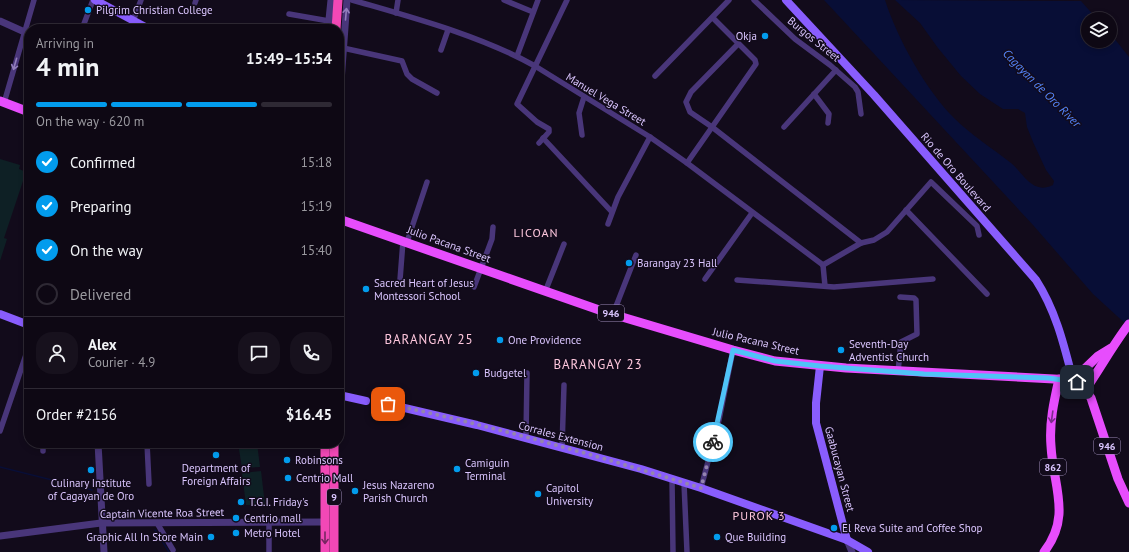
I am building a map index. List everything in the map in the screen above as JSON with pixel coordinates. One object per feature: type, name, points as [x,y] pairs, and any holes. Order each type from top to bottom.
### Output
[{"type":"highway","points":[[336,24],[338,0]]},
{"type":"highway","name":"9","points":[[324,448],[325,552]]},
{"type":"highway","name":"9","points":[[334,448],[334,552]]},
{"type":"main road","points":[[94,0],[139,24]]},
{"type":"main road","name":"Rio de Oro Boulevard","points":[[786,0],[874,95],[1036,280],[1050,303],[1055,316],[1072,380]]},
{"type":"main road","points":[[2,102],[24,110]]},
{"type":"main road","name":"Julio Pacana Street","points":[[344,221],[545,292],[733,350],[775,361],[898,372],[1072,380],[1080,383],[1086,389]]},
{"type":"main road","points":[[0,314],[24,323]]},
{"type":"main road","points":[[1086,389],[1108,357],[1112,347],[1129,324]]},
{"type":"main road","points":[[1072,380],[1098,356],[1112,347]]},
{"type":"main road","name":"Gaabucayan Street","points":[[820,366],[816,403],[816,423],[847,540]]},
{"type":"main road","name":"862","points":[[1044,552],[1054,538],[1059,519],[1050,434],[1052,414],[1060,379]]},
{"type":"main road","name":"946","points":[[1086,389],[1093,402],[1121,488],[1129,503]]},
{"type":"main road","points":[[344,396],[366,401]]},
{"type":"main road","name":"Corrales Extension","points":[[379,402],[526,438],[672,479],[847,540],[868,552]]},
{"type":"street","points":[[28,24],[34,0]]},
{"type":"street","points":[[84,24],[94,0]]},
{"type":"street","points":[[132,24],[141,0]]},
{"type":"street","points":[[329,24],[331,0]]},
{"type":"street","points":[[344,36],[347,0]]},
{"type":"street","name":"Manuel Vega Street","points":[[352,0],[448,30],[517,56],[535,66],[650,137],[823,264]]},
{"type":"street","points":[[396,13],[398,0]]},
{"type":"street","points":[[504,0],[532,12]]},
{"type":"street","points":[[517,56],[532,12],[538,0]]},
{"type":"street","points":[[567,0],[517,104],[537,122],[549,129],[549,132],[541,140],[611,211]]},
{"type":"street","points":[[656,76],[729,0]]},
{"type":"street","name":"Burgos Street","points":[[754,0],[794,39],[844,76],[858,92],[861,114]]},
{"type":"street","points":[[289,14],[329,21]]},
{"type":"street","points":[[687,163],[756,64],[755,60],[713,18]]},
{"type":"street","points":[[0,22],[24,32]]},
{"type":"street","points":[[441,50],[448,30]]},
{"type":"street","points":[[2,102],[24,39]]},
{"type":"street","points":[[738,44],[691,92],[686,102],[690,112],[712,127],[861,243]]},
{"type":"street","points":[[344,48],[402,61],[407,74],[412,79],[437,93]]},
{"type":"street","points":[[784,127],[836,70]]},
{"type":"street","points":[[814,94],[829,114],[828,123]]},
{"type":"street","points":[[582,135],[579,113],[584,97]]},
{"type":"street","points":[[608,224],[611,211],[650,137]]},
{"type":"street","points":[[400,280],[405,242],[427,182]]},
{"type":"street","points":[[824,286],[823,264],[861,243],[874,240],[887,232],[929,183],[933,182],[977,226],[978,235]]},
{"type":"street","points":[[906,210],[987,294]]},
{"type":"street","points":[[705,279],[752,212]]},
{"type":"street","points":[[474,287],[492,239],[493,227]]},
{"type":"street","points":[[545,292],[564,244]]},
{"type":"street","points":[[613,314],[636,255]]},
{"type":"street","points":[[737,280],[824,286],[933,279]]},
{"type":"street","points":[[898,372],[901,342],[917,334],[916,300],[914,298],[900,297]]},
{"type":"street","points":[[701,488],[719,420],[733,350]]},
{"type":"street","points":[[0,431],[24,361]]},
{"type":"street","points":[[526,438],[527,372]]},
{"type":"street","points":[[562,448],[564,385]]},
{"type":"street","points":[[98,448],[101,523],[104,552]]},
{"type":"street","points":[[147,448],[149,484]]},
{"type":"street","points":[[672,479],[674,552]]},
{"type":"street","points":[[684,483],[687,552]]},
{"type":"street","name":"Captain Vicente Roa Street","points":[[0,536],[101,523],[157,524],[325,522]]},
{"type":"street","points":[[269,523],[269,552]]},
{"type":"street","points":[[157,524],[173,550]]},
{"type":"street","name":"Gaabucayan Street","points":[[847,540],[852,552]]},
{"type":"shaded area","points":[[0,159],[20,165],[19,169],[24,171],[24,178],[4,238],[7,239],[0,261]]},
{"type":"shaded area","points":[[239,448],[258,448],[260,467],[242,468]]},
{"type":"shaded area","points":[[261,471],[265,505],[246,505],[242,473]]},
{"type":"water","name":"Cagayan de Oro River","points":[[824,0],[885,0],[890,15],[905,47],[923,78],[943,106],[967,130],[1011,163],[1029,182],[1039,187],[1053,185],[1054,181],[1046,170],[1033,142],[1027,127],[1025,113],[1018,109],[1003,109],[980,94],[961,76],[920,23],[895,0],[1081,1],[1091,12],[1081,12],[1081,48],[1117,48],[1117,42],[1129,57],[1129,327],[1093,294],[1033,225]]},
{"type":"waterway","points":[[0,467],[92,490]]},
{"type":"waterway","points":[[155,530],[169,552]]},
{"type":"way so far","points":[[388,404],[477,425],[589,455],[701,488],[713,442]]},
{"type":"place","name":"Pilgrim Christian College","points":[[88,10]]},
{"type":"place","name":"Okja","points":[[765,36]]},
{"type":"place","name":"Barangay 23 Hall","points":[[629,263]]},
{"type":"place","name":"Sacred Heart of Jesus Montessori School","points":[[366,289]]},
{"type":"place","name":"One Providence","points":[[500,340]]},
{"type":"place","name":"Seventh-Day Adventist Church","points":[[841,350]]},
{"type":"place","name":"Budgetel","points":[[476,373]]},
{"type":"place","name":"Department of Foreign Affairs","points":[[216,455]]},
{"type":"place","name":"Robinsons","points":[[287,460]]},
{"type":"place","name":"Camiguin Terminal","points":[[457,469]]},
{"type":"place","name":"Culinary Institute of Cagayan de Oro","points":[[91,470]]},
{"type":"place","name":"Centrio Mall","points":[[288,478]]},
{"type":"place","name":"Jesus Nazareno Parish Church","points":[[355,491]]},
{"type":"place","name":"Capitol University","points":[[538,494]]},
{"type":"place","name":"T.G.I. Friday's","points":[[241,502]]},
{"type":"place","name":"Centrio mall","points":[[236,518]]},
{"type":"place","name":"El Reva Suite and Coffee Shop","points":[[834,528]]},
{"type":"place","name":"Metro Hotel","points":[[236,533]]},
{"type":"place","name":"Graphic All In Store Main","points":[[211,537]]},
{"type":"place","name":"Que Building","points":[[717,537]]},
{"type":"district","name":"LICOAN","points":[[536,232]]},
{"type":"district","name":"BARANGAY 25","points":[[429,339]]},
{"type":"district","name":"BARANGAY 23","points":[[598,364]]},
{"type":"district","name":"PUROK 3","points":[[759,515]]},
{"type":"route","points":[[713,442],[733,350],[775,361],[820,366],[924,374],[1048,378],[1072,380],[1077,382]]}]
